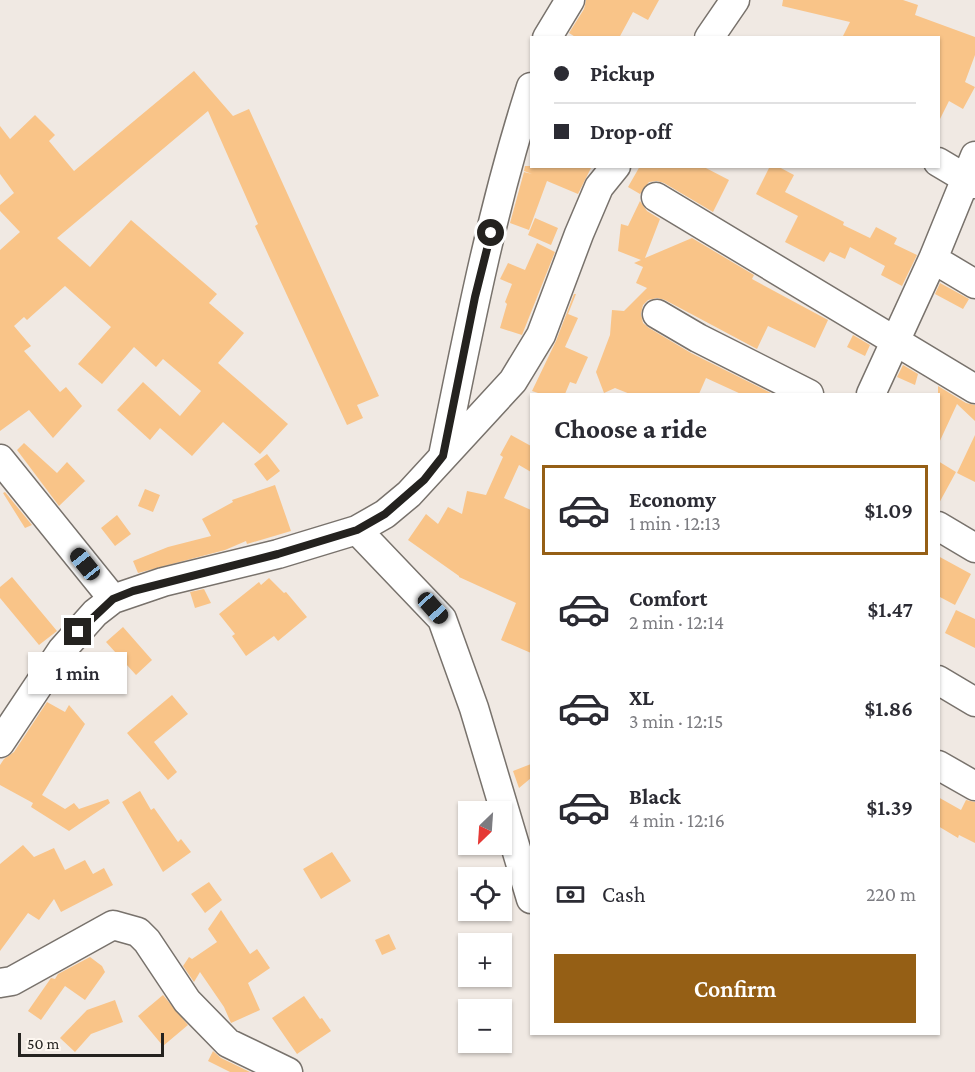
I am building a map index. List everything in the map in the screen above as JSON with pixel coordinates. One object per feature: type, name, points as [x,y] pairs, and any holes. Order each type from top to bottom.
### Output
[{"type":"street","points":[[549,36],[570,0]]},
{"type":"street","points":[[715,35],[735,0]]},
{"type":"street","points":[[443,456],[475,297],[511,148],[530,90]]},
{"type":"street","points":[[871,393],[972,173],[940,163]]},
{"type":"street","points":[[5,723],[62,650],[95,613],[113,599],[162,582],[278,554],[357,530],[385,514],[409,494],[513,381],[541,335],[599,187],[614,168]]},
{"type":"street","points":[[656,196],[975,389]]},
{"type":"street","points":[[933,259],[975,284]]},
{"type":"street","points":[[657,314],[698,338],[807,393]]},
{"type":"street","points":[[0,459],[113,599]]},
{"type":"street","points":[[940,527],[975,548]]},
{"type":"street","points":[[357,530],[442,619],[474,708],[530,896]]},
{"type":"street","points":[[940,681],[975,702]]},
{"type":"street","points":[[940,766],[975,786]]},
{"type":"street","points":[[0,983],[12,981],[113,925],[126,927],[138,932],[147,941],[187,1001],[228,1043],[288,1072]]},
{"type":"building","points":[[586,0],[659,0],[648,20],[633,12],[620,36],[574,36],[569,33],[584,9]]},
{"type":"building","points":[[783,0],[903,0],[918,5],[915,15],[975,37],[975,55],[965,82],[975,87],[963,109],[949,101],[940,119],[940,36],[843,36],[850,22],[782,6]]},
{"type":"building","points":[[194,71],[233,116],[249,109],[379,396],[357,405],[363,418],[347,425],[255,226],[258,224],[208,111],[57,238],[90,267],[131,220],[217,294],[209,303],[244,333],[218,363],[288,424],[260,454],[223,422],[192,456],[160,428],[150,440],[117,410],[143,382],[180,416],[201,391],[163,359],[156,367],[134,347],[102,384],[78,364],[111,327],[65,286],[27,320],[24,317],[14,326],[31,346],[24,351],[60,392],[66,387],[82,406],[53,438],[29,410],[0,431],[0,250],[20,232],[0,211],[0,205],[14,193],[0,174],[0,126],[10,139],[35,115],[55,135],[49,141],[74,171]]},
{"type":"building","points":[[525,166],[530,166],[530,168],[591,168],[578,194],[547,181],[529,230],[510,223],[524,172],[532,174],[524,171]]},
{"type":"building","points":[[639,168],[706,168],[729,180],[713,212],[664,183],[649,182],[640,194],[628,187]]},
{"type":"building","points":[[769,168],[781,168],[794,175],[785,192],[870,238],[876,227],[897,238],[894,244],[917,255],[902,286],[881,275],[885,266],[850,247],[845,259],[830,252],[824,262],[785,242],[798,216],[756,194]]},
{"type":"building","points":[[640,201],[647,211],[660,219],[645,258],[692,238],[754,275],[752,279],[828,320],[815,348],[768,326],[757,349],[665,300],[657,298],[648,300],[643,305],[641,314],[643,323],[649,328],[691,353],[771,393],[739,393],[706,378],[699,393],[628,393],[615,388],[604,393],[596,372],[610,335],[612,310],[624,311],[647,288],[636,283],[643,267],[634,263],[641,260],[618,251],[621,224],[628,226]]},
{"type":"building","points":[[535,218],[558,228],[551,245],[528,235]]},
{"type":"building","points":[[537,243],[555,252],[522,335],[500,328],[507,304],[505,302],[512,284],[500,279],[508,263],[525,270]]},
{"type":"building","points":[[940,283],[969,299],[963,309],[935,294]]},
{"type":"building","points":[[574,294],[576,294],[568,314],[578,318],[565,347],[588,357],[576,384],[570,382],[565,393],[532,391],[556,341]]},
{"type":"building","points":[[853,335],[870,345],[865,356],[847,347]]},
{"type":"building","points":[[903,365],[918,374],[915,385],[897,377]]},
{"type":"building","points":[[938,386],[966,403],[975,405],[975,421],[957,404],[940,441],[940,393],[938,393]]},
{"type":"building","points":[[511,435],[530,445],[530,471],[519,465],[504,498],[530,510],[530,653],[501,640],[516,603],[459,577],[408,540],[426,514],[438,524],[448,507],[462,514],[467,491],[486,495],[503,457],[500,455]]},
{"type":"building","points":[[975,435],[975,482],[957,473]]},
{"type":"building","points":[[24,443],[57,473],[67,462],[85,481],[59,506],[17,450]]},
{"type":"building","points":[[267,454],[280,471],[267,481],[254,464]]},
{"type":"building","points":[[940,462],[956,472],[940,501]]},
{"type":"building","points":[[275,485],[291,531],[247,544],[246,541],[225,550],[138,573],[133,561],[168,547],[211,536],[202,519],[233,502],[232,500]]},
{"type":"building","points":[[145,489],[160,495],[153,512],[138,506]]},
{"type":"building","points":[[5,492],[32,525],[25,528],[3,493]]},
{"type":"building","points":[[117,515],[131,534],[115,546],[101,528]]},
{"type":"building","points":[[940,557],[971,574],[955,605],[940,597]]},
{"type":"building","points":[[12,577],[57,631],[39,645],[0,598],[0,587]]},
{"type":"building","points":[[269,578],[284,593],[286,592],[307,617],[278,641],[274,636],[246,656],[232,636],[235,634],[219,614],[259,582],[261,585]]},
{"type":"building","points":[[204,589],[211,603],[195,608],[190,592]]},
{"type":"building","points":[[956,610],[975,619],[975,648],[945,633]]},
{"type":"building","points":[[123,627],[152,660],[136,675],[106,642]]},
{"type":"building","points":[[172,695],[188,714],[154,742],[177,772],[168,780],[127,733]]},
{"type":"building","points":[[47,702],[65,712],[69,705],[85,724],[42,795],[65,809],[74,803],[79,809],[108,799],[110,803],[69,831],[31,807],[33,803],[0,785],[0,765],[14,752]]},
{"type":"building","points":[[530,764],[530,779],[519,788],[513,771]]},
{"type":"building","points":[[140,791],[151,810],[154,808],[178,842],[181,839],[191,852],[163,872],[122,802]]},
{"type":"building","points":[[940,798],[961,810],[966,800],[975,802],[975,843],[959,835],[958,838],[940,827]]},
{"type":"building","points":[[23,845],[34,857],[54,848],[65,870],[85,860],[93,874],[104,868],[113,885],[61,912],[54,899],[39,920],[28,913],[0,951],[0,864]]},
{"type":"building","points":[[332,852],[351,881],[321,899],[303,869]]},
{"type":"building","points":[[209,882],[222,900],[205,913],[191,894]]},
{"type":"building","points":[[221,910],[250,954],[257,949],[270,968],[248,983],[260,1010],[231,1023],[224,1007],[200,972],[194,982],[183,966],[189,957],[192,959],[217,942],[208,929]]},
{"type":"building","points":[[389,934],[396,949],[382,955],[375,940]]},
{"type":"building","points":[[90,957],[102,966],[105,972],[85,1000],[65,986],[41,1020],[28,1011],[51,978],[55,979],[58,974]]},
{"type":"building","points":[[163,995],[188,1025],[163,1046],[138,1016]]},
{"type":"building","points":[[304,996],[331,1031],[297,1054],[272,1018]]},
{"type":"building","points":[[115,1000],[123,1022],[91,1034],[75,1052],[60,1038],[87,1010]]},
{"type":"building","points":[[213,1051],[221,1058],[250,1072],[230,1072],[208,1061]]},
{"type":"route","points":[[78,632],[95,613],[113,599],[133,591],[278,554],[357,530],[385,514],[424,480],[443,456],[475,297],[491,233]]}]
